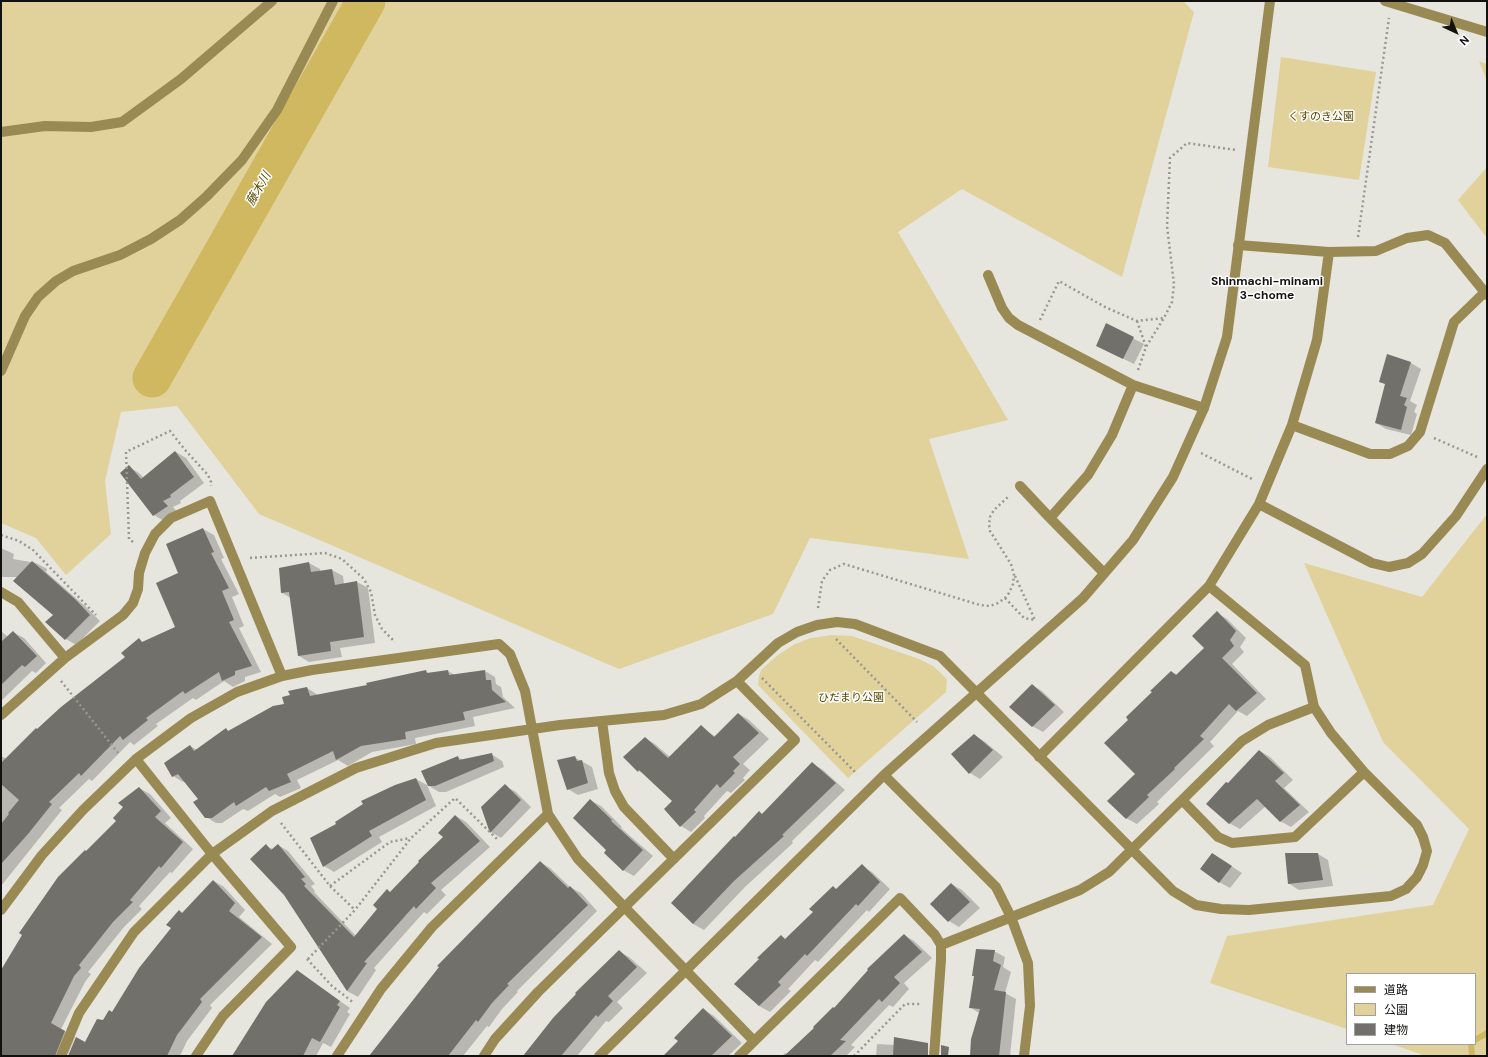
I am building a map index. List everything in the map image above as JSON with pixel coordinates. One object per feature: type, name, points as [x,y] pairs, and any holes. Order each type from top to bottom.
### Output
[{"type":"street","points":[[1,132],[45,126],[91,127],[122,122],[181,79],[272,1]]},
{"type":"street","points":[[1,371],[25,316],[38,297],[56,281],[73,271],[120,254],[151,239],[180,220],[206,198],[242,160],[277,110],[333,1]]},
{"type":"street","points":[[599,1056],[884,775],[1083,598],[1133,540],[1173,476],[1204,408],[1227,338],[1270,1]]},
{"type":"street","points":[[1385,1],[1487,32]]},
{"type":"street","points":[[1238,245],[1329,252],[1376,251],[1407,238],[1428,235],[1445,243],[1486,294],[1454,322],[1420,432],[1408,446],[1390,454],[1370,454],[1292,425]]},
{"type":"street","points":[[1039,757],[1209,586],[1259,504],[1292,425],[1316,340],[1329,252]]},
{"type":"street","points":[[988,275],[1002,308],[1009,318],[1018,325],[1133,385],[1204,408]]},
{"type":"street","points":[[1050,518],[1088,474],[1112,435],[1133,385]]},
{"type":"street","points":[[1259,504],[1372,563],[1390,567],[1408,563],[1422,554],[1456,516],[1487,468]]},
{"type":"street","points":[[1020,486],[1104,573]]},
{"type":"street","points":[[1,715],[65,658],[123,615],[133,603],[138,589],[139,573],[145,553],[155,534],[171,518],[210,501],[282,676]]},
{"type":"street","points":[[61,1056],[80,1013],[134,932],[212,854],[272,811],[356,768],[436,743],[532,728],[664,714],[701,704],[737,681],[778,643],[797,632],[819,624],[837,622],[855,624],[940,656],[1173,891],[1196,905],[1221,909],[1249,910],[1391,896],[1406,889],[1417,876],[1423,865],[1427,851],[1423,836],[1417,825],[1364,772],[1331,733],[1314,707],[1305,665],[1209,586]]},
{"type":"street","points":[[1,592],[18,602],[65,658]]},
{"type":"street","points":[[1,910],[42,855],[83,810],[133,763],[191,718],[237,692],[282,676],[312,670],[499,644],[510,654],[525,691],[548,814],[578,859],[754,1041]]},
{"type":"street","points":[[484,1056],[495,1039],[538,992],[794,740],[737,681]]},
{"type":"street","points":[[941,945],[1080,890],[1109,872],[1242,741],[1268,724],[1314,707]]},
{"type":"street","points":[[602,721],[609,773],[615,791],[624,807],[674,859]]},
{"type":"street","points":[[133,763],[291,947],[223,1016],[196,1056]]},
{"type":"street","points":[[1182,800],[1218,837],[1232,844],[1295,837],[1364,772]]},
{"type":"street","points":[[884,775],[996,887],[1011,917],[1028,963],[1030,1006],[1024,1056]]},
{"type":"street","points":[[337,1056],[381,989],[432,927],[548,814]]},
{"type":"street","points":[[739,1056],[900,898],[935,934],[941,945],[934,1056]]},
{"type":"path","points":[[1356,251],[1389,18],[1387,12]]},
{"type":"path","points":[[1133,385],[1146,347],[1172,302],[1174,284],[1167,226],[1170,158],[1187,143],[1250,152]]},
{"type":"path","points":[[1033,333],[1059,281],[1105,307],[1137,321],[1164,318]]},
{"type":"path","points":[[1137,321],[1146,347]]},
{"type":"path","points":[[145,553],[128,539],[126,452],[170,431],[186,451],[208,474],[211,482],[210,501]]},
{"type":"path","points":[[1420,432],[1480,458]]},
{"type":"path","points":[[1200,453],[1267,486]]},
{"type":"path","points":[[1020,486],[994,510],[990,517],[989,524],[990,530],[1011,564],[1014,575],[1035,620],[1044,632]]},
{"type":"path","points":[[1,535],[19,541],[33,550],[108,627]]},
{"type":"path","points":[[234,560],[325,553],[342,559],[364,579],[371,592],[375,615],[382,629],[395,642],[396,658]]},
{"type":"path","points":[[917,722],[819,624],[822,581],[830,570],[844,564],[980,605],[990,606],[1005,598],[1013,584],[1014,575]]},
{"type":"path","points":[[1005,598],[1024,618],[1035,620]]},
{"type":"path","points":[[752,667],[858,774]]},
{"type":"path","points":[[52,670],[133,763]]},
{"type":"path","points":[[308,959],[355,910],[411,838],[455,798],[509,852]]},
{"type":"path","points":[[272,811],[330,886],[355,910]]},
{"type":"path","points":[[330,886],[390,842],[411,838]]},
{"type":"path","points":[[291,947],[308,959],[332,986],[365,1012]]},
{"type":"path","points":[[854,1056],[905,1004],[938,1004]]},
{"type":"green space","points":[[1,1],[1183,1],[1194,12],[1122,277],[962,189],[898,232],[1008,420],[929,439],[969,559],[810,538],[773,614],[619,669],[259,514],[177,406],[121,412],[105,481],[111,534],[66,575],[36,538],[1,523]]},
{"type":"green space","name":"くすのき公園","points":[[1281,57],[1376,72],[1359,180],[1268,167]]},
{"type":"green space","points":[[1479,61],[1487,64],[1487,81]]},
{"type":"green space","points":[[1487,167],[1487,238],[1458,200]]},
{"type":"green space","points":[[1487,514],[1487,1056],[1426,1056],[1394,1045],[1476,1045],[1476,973],[1346,973],[1346,1029],[1210,983],[1227,936],[1433,905],[1469,829],[1383,742],[1304,563],[1422,597]]},
{"type":"green space","name":"ひだまり公園","points":[[832,635],[852,636],[919,659],[933,666],[947,679],[946,692],[848,778],[758,685],[761,670],[778,655],[795,644],[811,638]]},
{"type":"building","points":[[1106,323],[1134,337],[1123,359],[1096,346]]},
{"type":"building","points":[[1387,354],[1411,362],[1400,396],[1407,398],[1404,405],[1407,407],[1401,430],[1375,423],[1385,384],[1379,382]]},
{"type":"building","points":[[175,451],[194,477],[170,495],[171,497],[163,501],[168,506],[153,516],[120,473],[129,465],[141,479]]},
{"type":"building","points":[[203,528],[214,552],[211,553],[229,588],[222,591],[234,620],[229,622],[252,666],[235,671],[235,675],[222,681],[219,672],[185,694],[183,691],[146,718],[148,720],[123,740],[120,736],[81,776],[79,773],[49,802],[52,804],[1,864],[1,824],[19,800],[1,784],[1,763],[36,728],[37,729],[61,707],[125,657],[121,653],[139,638],[142,642],[175,627],[156,583],[178,573],[166,544]]},
{"type":"building","points":[[32,561],[76,600],[90,615],[65,640],[45,622],[53,615],[13,581]]},
{"type":"building","points":[[309,562],[311,572],[332,569],[335,585],[357,581],[364,637],[330,642],[331,651],[298,656],[289,592],[281,593],[279,568]]},
{"type":"building","points":[[1217,611],[1236,631],[1230,640],[1234,646],[1222,658],[1257,693],[1236,711],[1229,704],[1200,736],[1204,739],[1147,795],[1149,797],[1126,819],[1107,801],[1135,774],[1104,743],[1128,720],[1126,717],[1171,671],[1176,675],[1204,648],[1192,636]]},
{"type":"building","points":[[13,631],[37,656],[25,667],[22,665],[1,685],[1,642]]},
{"type":"building","points":[[426,670],[427,673],[448,670],[449,675],[485,670],[486,680],[491,680],[492,690],[506,702],[463,712],[465,720],[405,732],[406,739],[361,746],[336,760],[333,751],[287,774],[291,782],[269,791],[266,787],[236,806],[234,802],[212,818],[205,818],[193,802],[198,799],[178,774],[172,777],[164,763],[190,745],[194,751],[226,728],[228,731],[273,706],[284,704],[282,697],[290,695],[288,691],[307,687],[310,696],[367,685],[366,683]]},
{"type":"building","points":[[1032,684],[1055,705],[1032,727],[1009,707]]},
{"type":"building","points":[[738,713],[759,733],[733,757],[740,764],[733,771],[735,773],[720,788],[717,784],[694,810],[696,812],[680,827],[664,809],[672,801],[623,757],[645,737],[668,758],[701,725],[714,737]]},
{"type":"building","points":[[974,734],[993,750],[969,774],[951,754]]},
{"type":"building","points":[[1259,750],[1284,773],[1275,781],[1300,805],[1280,822],[1257,799],[1229,824],[1206,804]]},
{"type":"building","points":[[492,753],[494,761],[435,786],[428,786],[421,771],[458,756],[459,760]]},
{"type":"building","points":[[575,756],[577,761],[582,760],[588,783],[567,790],[557,760]]},
{"type":"building","points":[[812,762],[836,783],[782,835],[784,836],[734,881],[693,924],[671,903],[759,811],[762,814]]},
{"type":"building","points":[[416,778],[426,800],[369,831],[372,836],[323,867],[310,838],[336,824],[335,822],[363,804],[361,801],[395,785]]},
{"type":"building","points":[[505,784],[521,800],[490,833],[481,807]]},
{"type":"building","points":[[139,787],[161,811],[155,817],[183,842],[161,868],[159,866],[130,900],[133,902],[113,922],[79,965],[81,968],[74,976],[51,1023],[65,1031],[55,1056],[1,1056],[1,970],[22,935],[19,933],[58,877],[116,821],[113,818],[123,807],[118,803]]},
{"type":"building","points":[[590,799],[612,820],[611,821],[643,850],[623,871],[604,853],[606,850],[573,818]]},
{"type":"building","points":[[455,815],[480,841],[431,883],[436,888],[416,909],[414,906],[364,962],[367,963],[347,991],[284,895],[250,859],[266,844],[271,850],[278,844],[305,877],[301,879],[306,884],[304,886],[354,937],[377,909],[373,905],[387,889],[390,892],[419,862],[418,861],[443,837],[438,833]]},
{"type":"building","points":[[1212,853],[1232,866],[1219,883],[1200,869]]},
{"type":"building","points":[[1285,853],[1318,853],[1323,880],[1288,884]]},
{"type":"building","points":[[540,861],[568,888],[570,886],[588,905],[507,984],[509,985],[492,1003],[478,1022],[476,1020],[448,1056],[369,1056],[439,967],[437,966]]},
{"type":"building","points":[[862,864],[880,882],[858,906],[856,904],[807,956],[805,954],[778,982],[781,985],[759,1006],[734,984],[759,959],[757,958],[781,935],[785,939],[813,912],[809,909],[833,886],[836,889]]},
{"type":"building","points":[[213,880],[235,903],[229,911],[262,937],[200,999],[202,1002],[177,1035],[167,1056],[68,1056],[76,1037],[85,1042],[97,1019],[103,1020],[109,1010],[112,1012],[139,968],[171,928],[166,925],[179,910],[182,913]]},
{"type":"building","points":[[951,883],[970,902],[948,922],[930,904]]},
{"type":"building","points":[[904,934],[922,952],[894,977],[900,983],[882,1002],[879,999],[840,1040],[846,1041],[830,1056],[784,1056],[814,1028],[813,1027],[833,1007],[834,1008],[868,970],[867,969]]},
{"type":"building","points":[[976,949],[995,950],[993,961],[1001,965],[994,990],[1006,992],[999,1056],[970,1056],[971,1039],[980,1009],[969,1008]]},
{"type":"building","points":[[619,950],[637,967],[608,996],[613,1001],[598,1017],[596,1015],[561,1056],[523,1056],[553,1018],[576,994],[575,993]]},
{"type":"building","points":[[297,970],[340,1001],[337,1005],[340,1007],[320,1042],[312,1038],[303,1056],[232,1056],[266,1002]]},
{"type":"building","points":[[703,1008],[732,1036],[711,1056],[663,1056],[678,1041],[674,1038]]},
{"type":"building","points":[[894,1037],[928,1043],[928,1056],[893,1056]]},
{"type":"building","points":[[941,1045],[949,1047],[948,1056],[941,1056]]},
{"type":"waterway","name":"藤木川","points":[[152,378],[366,1]]},
{"type":"waterway","points":[[1476,1039],[1487,1033]]},
{"type":"waterway","points":[[1471,1045],[1472,1056]]},
{"type":"district","name":"Shinmachi-minami 3-chome","points":[[1267,289]]}]
